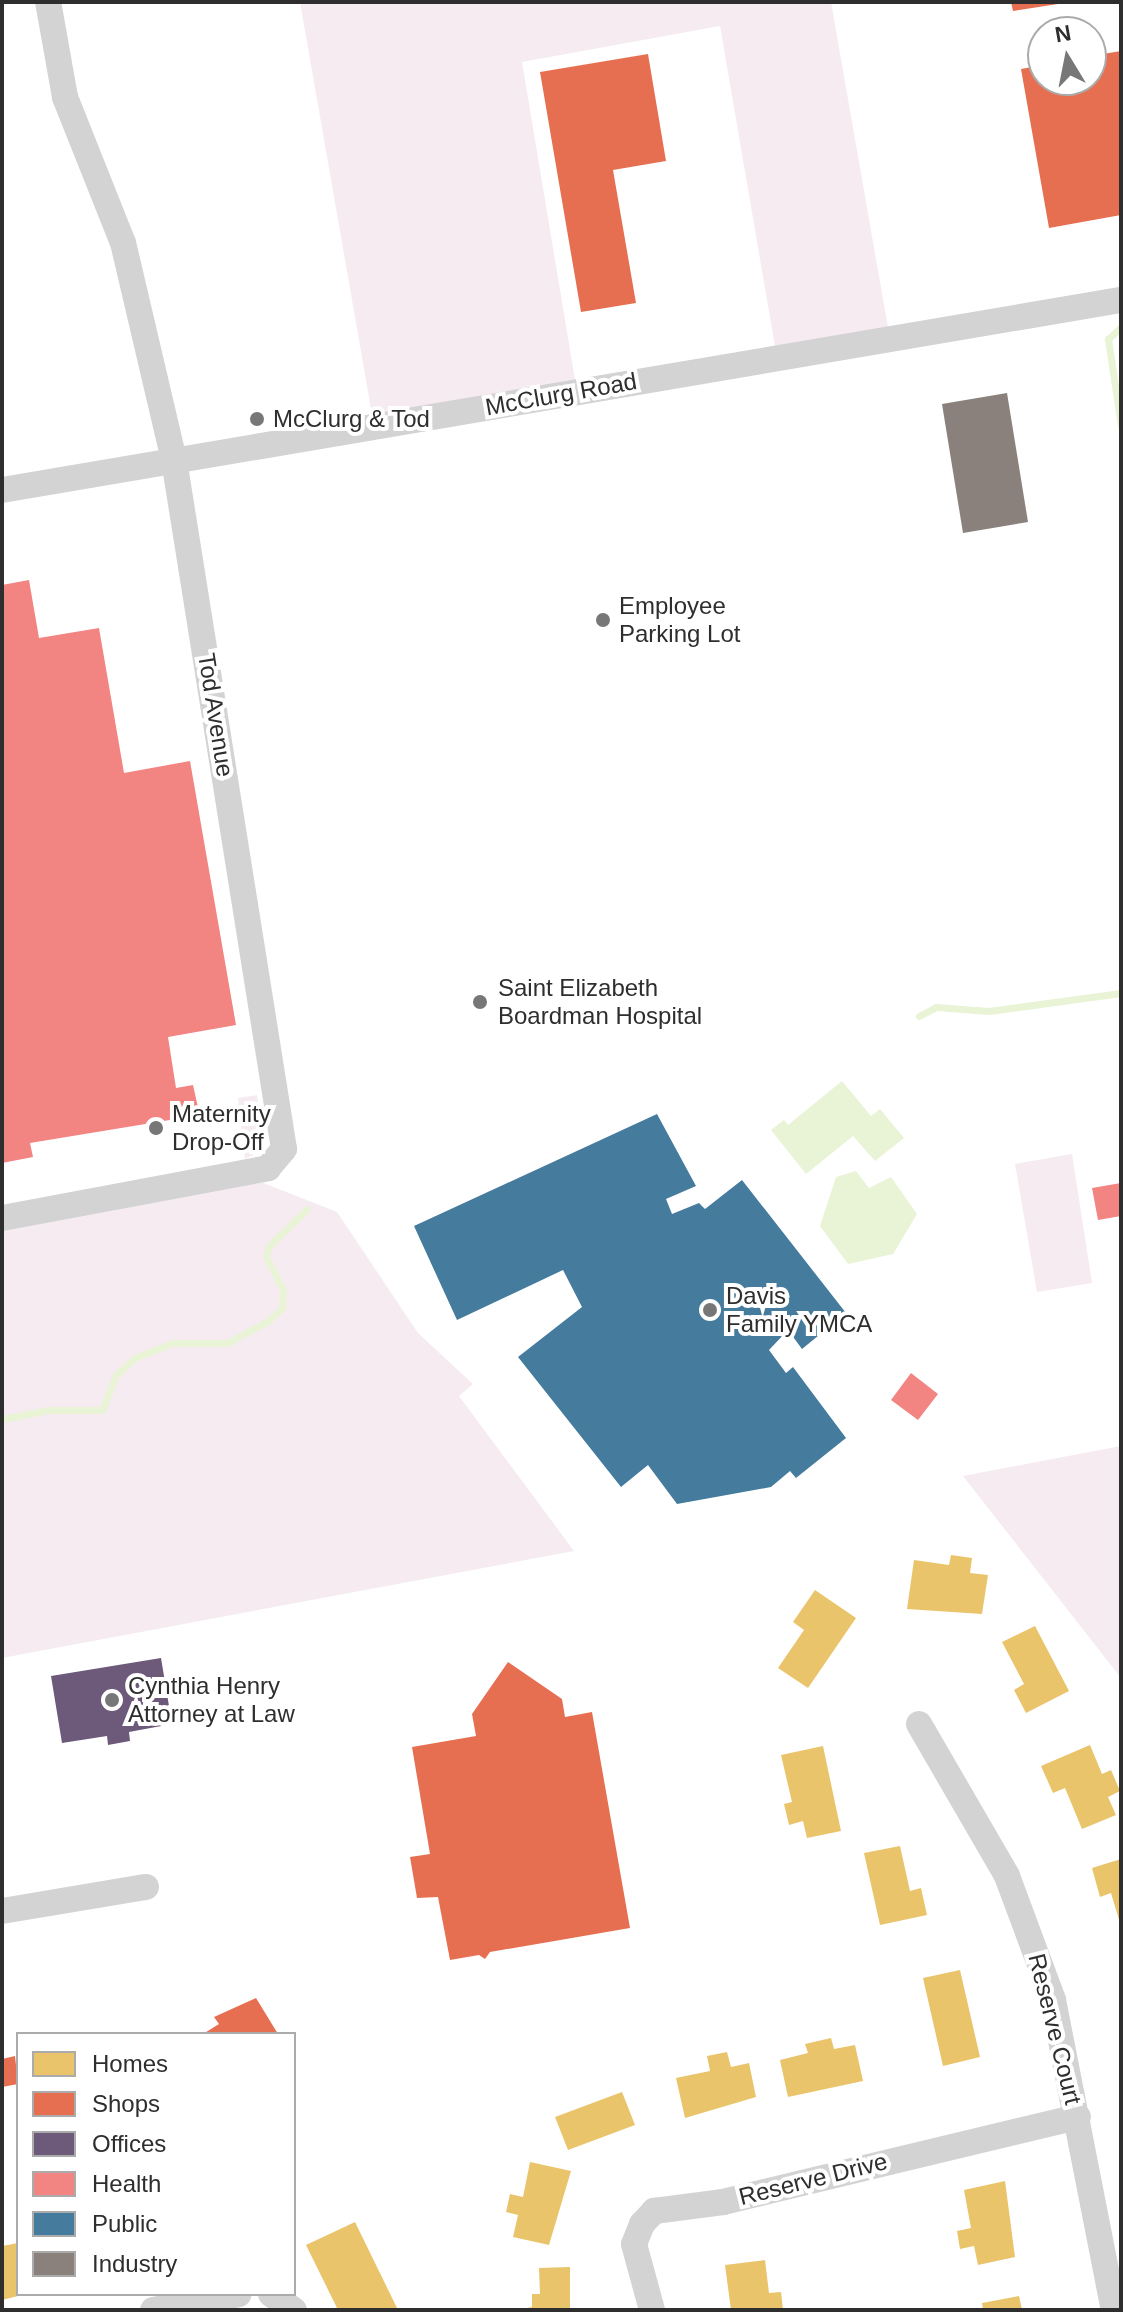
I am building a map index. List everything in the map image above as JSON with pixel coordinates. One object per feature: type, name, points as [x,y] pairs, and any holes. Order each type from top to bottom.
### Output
[{"type":"street","name":"Tod Avenue","points":[[2,1218],[268,1168],[284,1149],[174,460],[123,243],[65,97],[48,2]]},
{"type":"street","name":"McClurg Road","points":[[2,490],[1121,300]]},
{"type":"street","name":"Reserve Court","points":[[919,1724],[985,1833],[1024,1914],[1053,2000],[1114,2310]]},
{"type":"street","points":[[2,1911],[146,1887]]},
{"type":"street","name":"Reserve Drive","points":[[652,2310],[634,2244],[642,2224],[654,2211],[723,2202],[1078,2117]]},
{"type":"street","points":[[153,2310],[228,2296]]},
{"type":"street","points":[[274,2296],[294,2310]]},
{"type":"shaded area","points":[[300,2],[831,2],[890,339],[777,358],[720,26],[522,62],[577,392],[374,426]]},
{"type":"shaded area","points":[[842,1081],[871,1116],[880,1109],[904,1138],[875,1161],[853,1136],[806,1174],[771,1130],[784,1120],[788,1125]]},
{"type":"shaded area","points":[[257,1095],[265,1148],[245,1159],[238,1098]]},
{"type":"shaded area","points":[[1072,1154],[1092,1283],[1037,1292],[1015,1164]]},
{"type":"shaded area","points":[[856,1171],[869,1188],[891,1177],[917,1214],[893,1254],[848,1264],[820,1226],[836,1177]]},
{"type":"shaded area","points":[[261,1182],[337,1212],[418,1333],[473,1384],[459,1396],[574,1551],[2,1658],[2,1226]]},
{"type":"shaded area","points":[[1121,1446],[1121,1678],[963,1476]]},
{"type":"building: Homes","points":[[951,1555],[972,1558],[970,1573],[988,1575],[982,1614],[907,1609],[914,1560],[949,1565]]},
{"type":"building: Homes","points":[[815,1590],[856,1618],[808,1688],[778,1668],[804,1630],[793,1622]]},
{"type":"building: Homes","points":[[1035,1626],[1069,1691],[1026,1713],[1014,1690],[1024,1684],[1002,1642]]},
{"type":"building: Homes","points":[[1090,1745],[1102,1774],[1111,1770],[1120,1791],[1108,1797],[1116,1815],[1082,1829],[1065,1788],[1053,1793],[1041,1766]]},
{"type":"building: Homes","points":[[823,1746],[841,1831],[807,1838],[803,1821],[789,1825],[784,1804],[792,1802],[781,1755]]},
{"type":"building: Homes","points":[[900,1846],[910,1891],[921,1888],[927,1915],[880,1925],[864,1853]]},
{"type":"building: Homes","points":[[1121,1859],[1120,1923],[1111,1893],[1100,1897],[1092,1868]]},
{"type":"building: Homes","points":[[960,1970],[980,2057],[943,2066],[923,1978]]},
{"type":"building: Homes","points":[[831,2038],[834,2049],[855,2045],[863,2081],[788,2097],[780,2060],[808,2053],[805,2044]]},
{"type":"building: Homes","points":[[727,2052],[731,2067],[749,2063],[756,2097],[685,2118],[676,2078],[710,2071],[707,2056]]},
{"type":"building: Homes","points":[[622,2092],[635,2125],[568,2150],[555,2117]]},
{"type":"building: Homes","points":[[530,2162],[571,2171],[549,2245],[513,2237],[518,2215],[506,2212],[510,2194],[523,2197]]},
{"type":"building: Homes","points":[[1005,2181],[1015,2257],[978,2265],[974,2246],[960,2249],[957,2231],[971,2228],[964,2190]]},
{"type":"building: Homes","points":[[355,2222],[398,2310],[338,2310],[306,2245]]},
{"type":"building: Homes","points":[[16,2243],[18,2296],[2,2300],[2,2246]]},
{"type":"building: Homes","points":[[765,2260],[769,2293],[781,2292],[783,2310],[731,2310],[725,2265]]},
{"type":"building: Homes","points":[[570,2267],[570,2310],[517,2310],[532,2307],[532,2294],[540,2294],[539,2268]]},
{"type":"building: Homes","points":[[1019,2296],[1022,2310],[983,2310],[982,2303]]},
{"type":"building: Shops","points":[[1011,2],[1058,2],[1058,4],[1013,11]]},
{"type":"building: Shops","points":[[1121,51],[1121,215],[1049,228],[1021,69],[1027,68],[1027,96],[1107,96],[1107,53]]},
{"type":"building: Shops","points":[[648,54],[666,161],[613,170],[636,303],[581,312],[540,72]]},
{"type":"building: Shops","points":[[508,1662],[562,1699],[565,1717],[592,1712],[630,1928],[490,1952],[485,1959],[479,1955],[450,1960],[438,1897],[417,1898],[410,1857],[430,1854],[412,1747],[476,1736],[472,1714]]},
{"type":"building: Shops","points":[[256,1998],[277,2032],[206,2032],[219,2024],[214,2017]]},
{"type":"building: Shops","points":[[15,2056],[16,2084],[2,2087],[2,2059]]},
{"type":"building: Offices","name":"Cynthia Henry Attorney at Law","points":[[161,1658],[172,1724],[129,1732],[130,1741],[108,1745],[107,1736],[62,1743],[51,1676]]},
{"type":"building: Health","points":[[29,580],[39,638],[99,628],[124,773],[190,761],[236,1025],[168,1037],[176,1088],[193,1085],[201,1121],[194,1116],[30,1143],[33,1157],[2,1163],[2,585]]},
{"type":"building: Health","points":[[1121,1183],[1121,1216],[1098,1220],[1092,1188]]},
{"type":"building: Health","points":[[911,1373],[938,1394],[918,1420],[891,1400]]},
{"type":"building: Public","name":"Davis Family YMCA","points":[[657,1114],[696,1186],[666,1199],[672,1214],[699,1203],[705,1209],[742,1180],[846,1313],[802,1349],[788,1330],[769,1350],[786,1373],[793,1367],[846,1438],[796,1478],[790,1471],[771,1487],[677,1504],[648,1465],[621,1487],[518,1357],[582,1307],[563,1270],[457,1320],[414,1226]]},
{"type":"building: Industry","points":[[1007,393],[1028,522],[963,533],[942,404]]},
{"type":"waterway","points":[[1121,327],[1108,339],[1121,426]]},
{"type":"waterway","points":[[919,1016],[936,1007],[989,1011],[1121,993]]},
{"type":"waterway","points":[[2,1419],[48,1410],[102,1410],[116,1375],[135,1358],[172,1343],[227,1343],[268,1321],[282,1308],[283,1290],[266,1256],[269,1246],[307,1209]]},
{"type":"place","name":"McClurg & Tod","points":[[257,419]]},
{"type":"place","name":"Employee Parking Lot","points":[[603,620]]},
{"type":"place","name":"Saint Elizabeth Boardman Hospital","points":[[480,1002]]},
{"type":"place","name":"Maternity Drop-Off","points":[[156,1128]]},
{"type":"place","name":"Davis Family YMCA","points":[[710,1310]]},
{"type":"place","name":"Cynthia Henry Attorney at Law","points":[[112,1700]]}]
